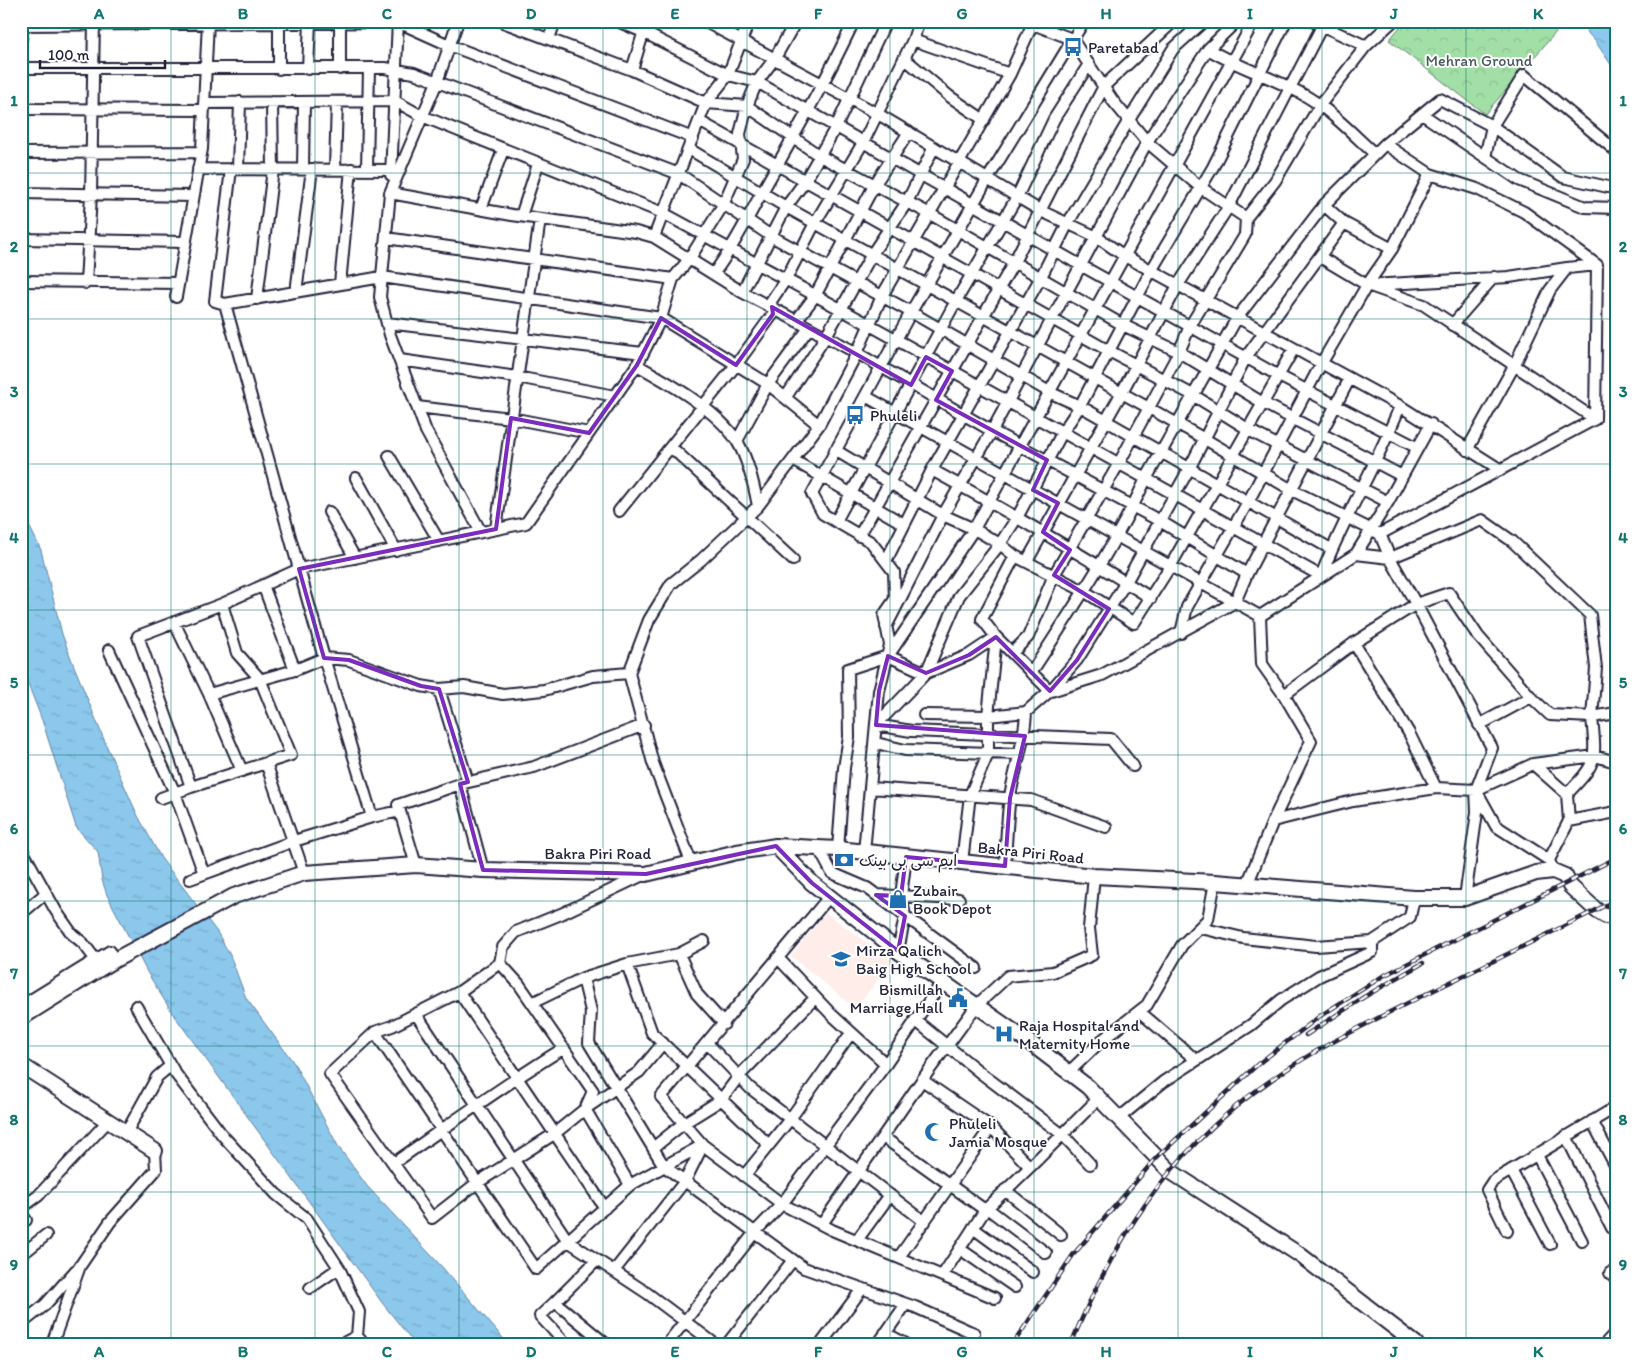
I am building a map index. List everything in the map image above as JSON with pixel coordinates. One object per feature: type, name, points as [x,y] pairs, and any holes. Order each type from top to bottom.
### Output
[{"type":"street","points":[[398,21],[392,170],[380,297],[387,323],[426,431],[481,532]]},
{"type":"street","points":[[21,40],[23,23],[398,21],[449,45],[693,138]]},
{"type":"street","points":[[390,193],[437,82],[458,21]]},
{"type":"street","points":[[500,21],[632,70],[706,102],[747,106],[820,156],[930,214],[1150,339],[1179,352],[1263,403],[1402,476]]},
{"type":"street","points":[[549,39],[555,21]]},
{"type":"street","points":[[617,21],[728,75],[758,82],[864,141],[974,206],[1279,376],[1418,448]]},
{"type":"street","points":[[632,70],[647,21]]},
{"type":"street","points":[[704,21],[878,114],[1041,211],[1097,237],[1151,271],[1207,299],[1293,350],[1400,406],[1501,470]]},
{"type":"street","points":[[654,237],[706,102],[728,75],[749,21]]},
{"type":"street","points":[[191,787],[138,636],[222,604],[299,569],[526,522],[637,365],[661,318],[673,279],[690,258],[723,205],[742,159],[740,134],[747,106],[758,82],[775,58],[796,21]]},
{"type":"street","points":[[714,273],[732,251],[762,192],[779,166],[823,85],[854,21]]},
{"type":"street","points":[[742,292],[786,207],[805,181],[836,127],[886,21]]},
{"type":"street","points":[[620,511],[736,365],[773,314],[771,301],[786,279],[815,223],[849,170],[913,40],[918,21]]},
{"type":"street","points":[[864,852],[872,788],[879,692],[890,646],[884,615],[895,599],[894,572],[871,542],[823,514],[812,494],[820,476],[867,396],[911,312],[944,258],[958,230],[1084,21]]},
{"type":"street","points":[[860,536],[1000,288],[1104,86],[1174,21]]},
{"type":"street","points":[[886,561],[932,470],[1041,277],[1068,223],[1173,49],[1204,21]]},
{"type":"street","points":[[886,627],[943,515],[992,431],[1147,142],[1208,49],[1238,21]]},
{"type":"street","points":[[838,849],[848,738],[848,669],[888,656],[974,529],[1082,335],[1123,255],[1175,167],[1254,21]]},
{"type":"street","points":[[876,725],[926,673],[959,596],[1000,544],[1018,516],[1062,433],[1080,406],[1137,296],[1200,187],[1260,75],[1286,21]]},
{"type":"street","points":[[1312,21],[1366,46]]},
{"type":"street","points":[[279,22],[279,69]]},
{"type":"street","points":[[308,69],[310,22]]},
{"type":"street","points":[[340,22],[340,68]]},
{"type":"street","points":[[86,283],[94,108],[94,23]]},
{"type":"street","points":[[176,297],[201,152],[208,23]]},
{"type":"street","points":[[691,862],[653,763],[629,673],[649,620],[671,584],[701,560],[758,506],[819,425],[858,353],[882,296],[1010,74],[1032,23],[1072,39],[1104,86],[1147,142],[1200,187],[1246,218]]},
{"type":"street","points":[[1012,653],[1028,637],[1054,576],[1118,465],[1162,380],[1179,352],[1190,326],[1245,235],[1246,218],[1275,180],[1320,105],[1366,46],[1387,23]]},
{"type":"street","points":[[1027,561],[1058,503],[1091,449],[1104,421],[1121,394],[1178,285],[1228,206],[1322,26]]},
{"type":"street","points":[[913,40],[1010,74]]},
{"type":"street","points":[[1208,49],[1232,64],[1290,88],[1320,105],[1375,154]]},
{"type":"street","points":[[904,58],[949,96],[984,120]]},
{"type":"street","points":[[836,521],[986,247],[1017,197],[1054,119],[1089,64]]},
{"type":"street","points":[[21,68],[369,68],[414,73],[679,174],[771,236],[800,250],[856,283],[911,312],[1050,393],[1080,406],[1161,454],[1331,549]]},
{"type":"street","points":[[367,170],[369,68]]},
{"type":"street","points":[[1485,157],[1492,126],[1524,74],[1616,151]]},
{"type":"street","points":[[1032,673],[1117,535],[1146,479],[1237,318],[1324,205],[1385,144],[1440,99],[1492,126],[1563,177],[1608,187]]},
{"type":"street","points":[[21,109],[204,106],[240,102],[395,101],[422,116],[502,150],[663,213],[704,234],[1321,576]]},
{"type":"street","points":[[240,102],[234,169],[215,301],[225,304],[382,277],[661,318],[768,384],[819,425]]},
{"type":"street","points":[[257,299],[273,169],[272,102]]},
{"type":"street","points":[[296,292],[308,169],[304,102]]},
{"type":"street","points":[[335,169],[337,102]]},
{"type":"street","points":[[1422,114],[1519,180],[1585,207],[1616,208]]},
{"type":"street","points":[[699,121],[805,181],[862,210],[1109,351],[1193,395],[1247,428],[1388,502]]},
{"type":"street","points":[[796,321],[814,296],[875,184],[909,132]]},
{"type":"street","points":[[1385,144],[1430,174],[1477,189],[1524,212],[1597,265]]},
{"type":"street","points":[[786,398],[826,336],[872,254],[907,202],[934,147]]},
{"type":"street","points":[[689,149],[786,207],[1203,438],[1292,490],[1376,532],[1492,748],[1476,790],[1477,812],[1465,898]]},
{"type":"street","points":[[481,209],[502,150]]},
{"type":"street","points":[[21,153],[201,152]]},
{"type":"street","points":[[521,216],[538,164]]},
{"type":"street","points":[[198,169],[392,170]]},
{"type":"street","points":[[340,284],[351,169]]},
{"type":"street","points":[[1180,633],[1187,607],[1264,474],[1321,364],[1367,285],[1392,249],[1430,174]]},
{"type":"street","points":[[390,193],[521,216],[636,232],[654,237],[742,292],[858,353],[936,400],[1160,521],[1247,574]]},
{"type":"street","points":[[21,194],[192,196]]},
{"type":"street","points":[[1324,205],[1344,223],[1392,249]]},
{"type":"street","points":[[496,529],[540,219]]},
{"type":"street","points":[[924,715],[988,716],[1026,712],[1050,692],[1077,660],[1126,582],[1189,469],[1203,438],[1246,357],[1344,223]]},
{"type":"street","points":[[386,238],[673,279]]},
{"type":"street","points":[[21,239],[185,242]]},
{"type":"street","points":[[1320,257],[1367,285],[1424,306],[1595,419]]},
{"type":"street","points":[[1367,285],[1494,278],[1597,265]]},
{"type":"street","points":[[1595,419],[1597,265]]},
{"type":"street","points":[[1467,450],[1514,366],[1550,290],[1567,268]]},
{"type":"street","points":[[1452,325],[1494,278]]},
{"type":"street","points":[[21,281],[178,284]]},
{"type":"street","points":[[225,304],[324,658],[372,816]]},
{"type":"street","points":[[387,323],[643,353]]},
{"type":"street","points":[[737,441],[768,384],[808,328]]},
{"type":"street","points":[[835,450],[943,515],[974,529],[1000,544],[1015,556],[1084,591],[1109,609],[1134,623],[1171,565],[1186,536],[1234,456],[1247,428],[1293,350]]},
{"type":"street","points":[[400,360],[517,377],[615,396]]},
{"type":"street","points":[[637,365],[669,384],[714,417],[737,441],[754,484],[758,506]]},
{"type":"street","points":[[1050,692],[1102,674],[1235,602],[1247,574],[1349,380]]},
{"type":"street","points":[[867,396],[976,459],[1087,518],[1260,616]]},
{"type":"street","points":[[1321,576],[1331,549],[1390,433],[1400,406]]},
{"type":"street","points":[[418,408],[512,418],[589,433]]},
{"type":"street","points":[[1376,532],[1501,470],[1595,419]]},
{"type":"street","points":[[1260,616],[1356,554],[1376,532],[1388,502],[1431,424]]},
{"type":"street","points":[[671,447],[793,560]]},
{"type":"street","points":[[389,456],[439,541]]},
{"type":"street","points":[[793,460],[904,524]]},
{"type":"street","points":[[932,470],[988,503],[1018,516],[1070,550],[1151,598]]},
{"type":"street","points":[[356,478],[396,550]]},
{"type":"street","points":[[329,512],[355,558]]},
{"type":"street","points":[[1356,554],[1390,558],[1482,520],[1512,541],[1590,615],[1596,668],[1592,717],[1595,756],[1586,774],[1567,794]]},
{"type":"street","points":[[1015,556],[982,619],[996,637],[1050,692]]},
{"type":"street","points":[[263,585],[295,670]]},
{"type":"street","points":[[1284,695],[1354,643],[1416,604],[1449,593],[1478,636],[1531,697],[1550,715],[1592,717],[1616,713]]},
{"type":"street","points":[[161,798],[291,755],[260,679],[237,653],[222,604]]},
{"type":"street","points":[[1247,885],[1273,821],[1311,741],[1284,695],[1262,664],[1260,616]]},
{"type":"street","points":[[174,622],[209,694],[242,771]]},
{"type":"street","points":[[888,656],[926,673],[969,655],[996,637]]},
{"type":"street","points":[[962,862],[970,795],[988,754],[990,734],[988,716],[996,637]]},
{"type":"street","points":[[1354,643],[1408,733],[1436,788]]},
{"type":"street","points":[[109,650],[176,793],[204,874]]},
{"type":"street","points":[[209,694],[295,670],[324,658],[349,660],[421,686],[439,688],[464,686],[503,694],[544,690],[594,676],[629,673]]},
{"type":"street","points":[[439,688],[464,783],[483,870]]},
{"type":"street","points":[[1479,725],[1531,697]]},
{"type":"street","points":[[1005,866],[1010,798],[1018,754],[1025,736],[1026,712]]},
{"type":"street","points":[[416,865],[398,805],[464,783],[534,767],[644,725]]},
{"type":"street","points":[[876,725],[911,731],[1111,739],[1133,766]]},
{"type":"street","points":[[876,743],[905,750],[1018,754]]},
{"type":"street","points":[[1273,821],[1353,801],[1436,788],[1476,790],[1533,764],[1595,756],[1616,762]]},
{"type":"street","points":[[266,763],[304,873]]},
{"type":"street","points":[[1533,764],[1567,794],[1569,821],[1551,865]]},
{"type":"street","points":[[872,788],[1031,800],[1106,827]]},
{"type":"street","points":[[1476,790],[1496,826],[1551,865],[1596,910],[1606,916],[1616,916]]},
{"type":"street","points":[[190,879],[294,841],[372,816],[400,810]]},
{"type":"street","points":[[1569,821],[1616,812]]},
{"type":"street","points":[[776,846],[812,883],[898,951],[977,1005],[1099,1098],[1170,1171],[1300,1255],[1416,1344]]},
{"type":"street","name":"Bakra Piri Road","points":[[24,1012],[213,906],[234,896],[304,873],[416,865],[483,870],[646,874],[737,852],[776,846],[838,849],[1094,876],[1215,882],[1414,898],[1465,898],[1536,873],[1551,865]]},
{"type":"street","points":[[21,848],[72,934],[83,943],[96,960]]},
{"type":"street","points":[[819,849],[832,872],[867,888],[976,968]]},
{"type":"street","points":[[898,951],[904,916],[902,896],[906,857]]},
{"type":"street","points":[[646,874],[561,914],[516,932],[503,948],[500,963],[459,992],[375,1032],[330,1074],[432,1218],[477,1183],[554,1134],[585,1109],[639,1072],[663,1044]]},
{"type":"street","points":[[822,1224],[922,1080],[977,1005],[1008,976],[1053,972],[1092,955],[1089,928],[1094,876]]},
{"type":"street","points":[[1068,1073],[1101,1042],[1147,1005],[1182,945],[1208,919],[1215,882]]},
{"type":"street","points":[[21,914],[46,893]]},
{"type":"street","points":[[876,895],[959,899]]},
{"type":"street","points":[[829,897],[661,1097],[703,1145],[782,1204],[857,1240],[995,1298]]},
{"type":"street","points":[[1201,928],[1243,938],[1316,946],[1372,942],[1410,917],[1414,898]]},
{"type":"street","points":[[532,1002],[583,978],[628,964],[679,954],[704,941]]},
{"type":"street","points":[[1119,1118],[1163,1082],[1251,1025],[1281,1000],[1319,976],[1372,952],[1372,942]]},
{"type":"street","points":[[24,1012],[110,951]]},
{"type":"street","points":[[679,954],[697,994],[724,1024]]},
{"type":"street","points":[[778,959],[815,998],[886,1064]]},
{"type":"street","points":[[500,963],[532,1002],[593,1091],[585,1109]]},
{"type":"street","points":[[628,964],[652,1033],[769,1145]]},
{"type":"street","points":[[583,978],[591,1011],[589,1043],[664,1166],[804,1268],[906,1304],[974,1334],[969,1344]]},
{"type":"street","points":[[667,1344],[756,1232],[782,1204],[886,1064],[942,982]]},
{"type":"street","points":[[459,992],[604,1208]]},
{"type":"street","points":[[653,1148],[684,1123],[722,1100],[738,1076],[815,998]]},
{"type":"street","points":[[136,1006],[170,1066],[223,1136],[276,1194],[307,1219],[339,1268],[359,1312],[360,1340],[342,1344]]},
{"type":"street","points":[[1140,1012],[1196,1060]]},
{"type":"street","points":[[416,1014],[568,1241],[614,1271],[715,1344]]},
{"type":"street","points":[[915,1020],[1063,1134],[1090,1164]]},
{"type":"street","points":[[375,1032],[536,1269],[630,1185],[703,1145]]},
{"type":"street","points":[[744,1176],[790,1119],[851,1033]]},
{"type":"street","points":[[707,1044],[750,1088],[925,1222]]},
{"type":"street","points":[[394,1163],[478,1106],[516,1077],[564,1048]]},
{"type":"street","points":[[21,1065],[155,1151],[156,1170],[110,1222],[80,1266],[45,1305],[21,1324]]},
{"type":"street","points":[[126,1133],[157,1077],[170,1066]]},
{"type":"street","points":[[922,1080],[991,1128],[1030,1166]]},
{"type":"street","points":[[942,1276],[986,1209],[1099,1098]]},
{"type":"street","points":[[1507,1231],[1487,1190],[1493,1181],[1616,1107]]},
{"type":"street","points":[[585,1109],[630,1185]]},
{"type":"street","points":[[21,1208],[38,1196],[108,1121]]},
{"type":"street","points":[[1592,1121],[1616,1167]]},
{"type":"street","points":[[899,1257],[991,1128]]},
{"type":"street","points":[[1566,1136],[1612,1228]]},
{"type":"street","points":[[883,1137],[952,1184],[1046,1253]]},
{"type":"street","points":[[614,1271],[685,1181],[703,1145]]},
{"type":"street","points":[[1537,1155],[1582,1241]]},
{"type":"street","points":[[1511,1170],[1550,1244]]},
{"type":"street","points":[[1005,1190],[1061,1234]]},
{"type":"street","points":[[857,1240],[890,1195]]},
{"type":"street","points":[[21,1213],[26,1220],[21,1224]]},
{"type":"street","points":[[973,1228],[1033,1272]]},
{"type":"street","points":[[21,1256],[46,1235]]},
{"type":"street","points":[[960,1249],[1014,1287]]},
{"type":"street","points":[[566,1344],[540,1316],[597,1260]]},
{"type":"street","points":[[727,1344],[793,1260]]},
{"type":"street","points":[[52,1344],[80,1266]]},
{"type":"street","points":[[310,1288],[339,1268]]},
{"type":"street","points":[[821,1344],[862,1288]]},
{"type":"street","points":[[555,1302],[606,1344]]},
{"type":"street","points":[[878,1344],[906,1304]]},
{"type":"street","points":[[1605,1344],[1616,1332]]},
{"type":"street","points":[[886,1333],[906,1344]]},
{"type":"highlighted area","points":[[772,307],[911,385],[926,357],[952,371],[936,400],[1047,460],[1033,490],[1058,503],[1043,532],[1070,550],[1054,575],[1109,609],[1077,660],[1050,691],[996,637],[969,655],[926,673],[888,656],[879,691],[876,725],[1025,736],[1010,798],[1005,866],[906,857],[901,896],[876,895],[905,916],[898,951],[812,883],[776,846],[646,874],[483,870],[460,784],[468,782],[439,689],[421,686],[349,660],[324,658],[299,569],[496,529],[511,418],[589,433],[637,365],[661,318],[736,365],[773,314]]},
{"type":"shaded area","name":"Mirza Qalich Baig High School","points":[[826,913],[893,962],[855,1008],[791,956]]},
{"type":"green space","name":"Mehran Ground","points":[[1405,21],[1559,21],[1563,24],[1485,114],[1389,40]]},
{"type":"water","points":[[1577,21],[1616,21],[1616,72],[1595,41]]},
{"type":"water","points":[[21,509],[41,550],[62,634],[72,661],[138,816],[161,858],[217,932],[230,955],[246,998],[294,1063],[338,1146],[367,1186],[443,1268],[508,1344],[415,1344],[383,1304],[171,1011],[147,972],[107,895],[102,880],[98,852],[76,827],[42,720],[21,666]]},
{"type":"railway","points":[[1013,1344],[1073,1255],[1156,1158],[1258,1064],[1320,1016],[1383,976],[1616,858]]},
{"type":"railway","points":[[1071,1344],[1109,1263],[1157,1188],[1196,1143],[1248,1097],[1304,1058],[1334,1041],[1616,900]]},
{"type":"railway","points":[[1306,1035],[1364,997],[1423,963]]},
{"type":"place","name":"Paretabad","points":[[1073,47]]},
{"type":"place","name":"Phuleli","points":[[855,415]]},
{"type":"place","name":"ایم سی بی بینک","points":[[844,860]]},
{"type":"place","name":"Zubair Book Depot","points":[[898,899]]},
{"type":"place","name":"Mirza Qalich Baig High School","points":[[841,959]]},
{"type":"place","name":"Bismillah Marriage Hall","points":[[958,998]]},
{"type":"place","name":"Raja Hospital and Maternity Home","points":[[1004,1034]]},
{"type":"place","name":"Phuleli Jamia Mosque","points":[[934,1132]]}]
